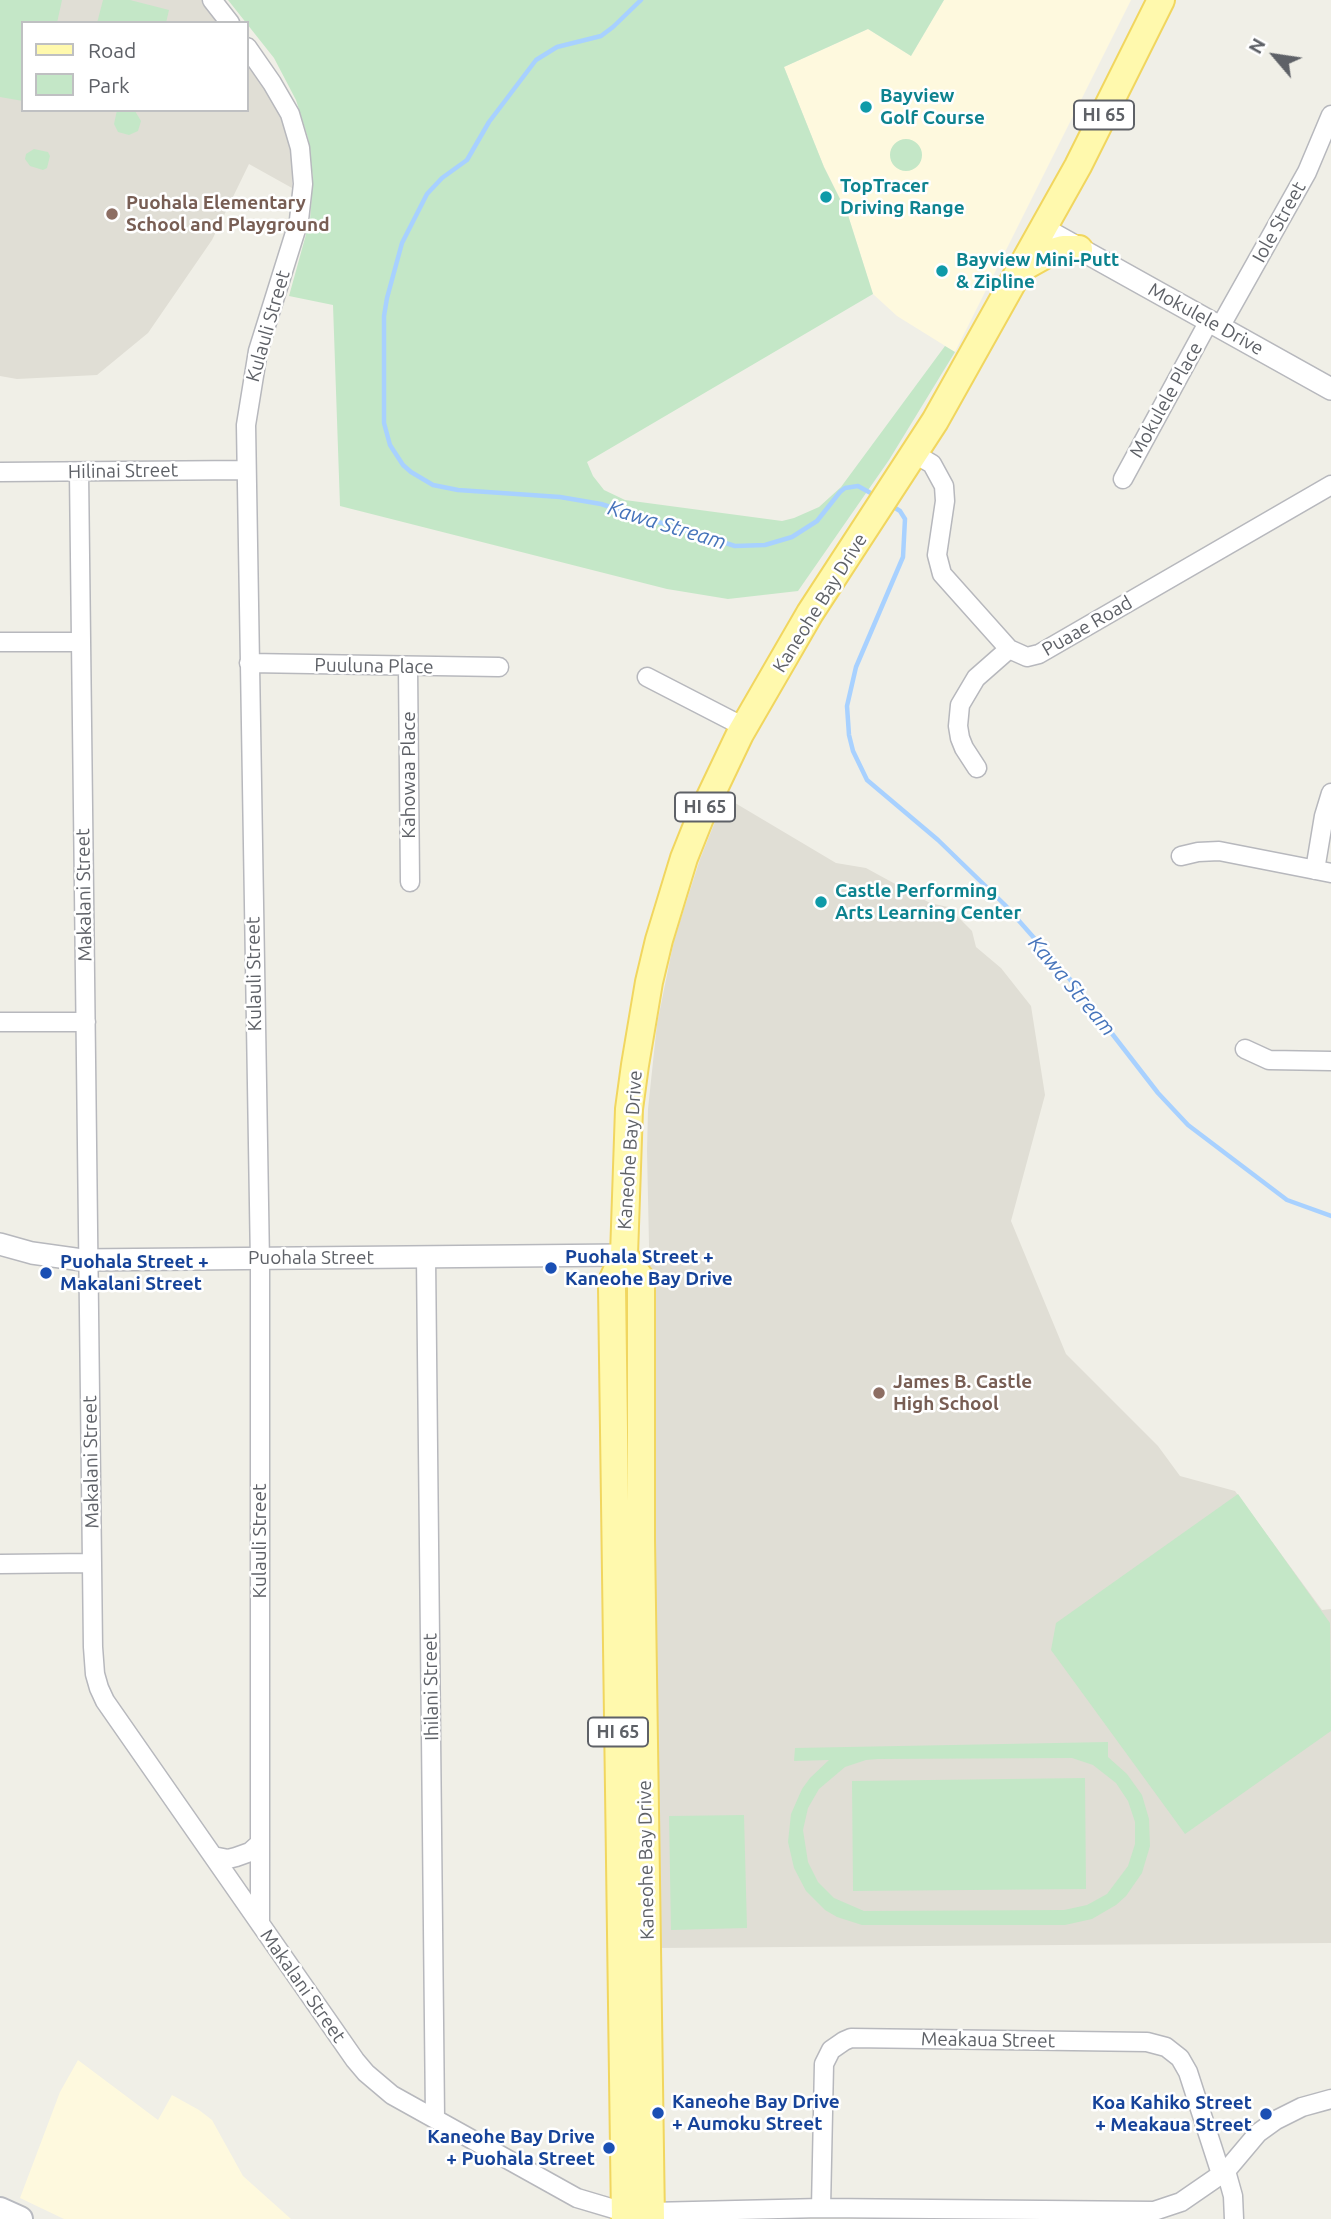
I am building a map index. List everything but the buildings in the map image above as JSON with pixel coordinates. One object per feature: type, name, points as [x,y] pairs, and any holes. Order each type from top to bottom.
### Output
[{"type":"main road","name":"Kaneohe Bay Drive","points":[[624,2215],[612,1287],[624,1255],[629,1109],[649,982],[667,909],[684,858],[717,780],[744,727],[810,613],[915,454],[1022,268],[1078,166],[1161,0]]},
{"type":"main road","points":[[1022,268],[1049,253],[1063,249],[1079,249]]},
{"type":"main road","name":"Kaneohe Bay Drive","points":[[624,1255],[641,1279],[651,2216]]},
{"type":"main road","points":[[615,1457],[642,1457]]},
{"type":"main road","points":[[0,2210],[20,2219]]},
{"type":"main road","points":[[624,2215],[651,2216]]},
{"type":"street","points":[[212,0],[228,21]]},
{"type":"street","name":"Kulauli Street","points":[[248,48],[290,114],[300,148],[303,184],[299,220],[252,376],[246,425],[259,1258],[260,1924]]},
{"type":"street","name":"Iole Street","points":[[1214,324],[1325,150],[1331,115]]},
{"type":"street","name":"Mokulele Drive","points":[[1044,229],[1331,389]]},
{"type":"street","name":"Mokulele Place","points":[[1123,479],[1214,324]]},
{"type":"street","points":[[915,454],[932,464],[944,485],[945,501],[937,555],[939,568],[1009,649],[976,678],[960,705],[960,738],[977,768]]},
{"type":"street","name":"Hilinai Street","points":[[0,472],[246,470]]},
{"type":"street","name":"Makalani Street","points":[[79,472],[92,1563],[94,1661],[99,1688],[105,1701],[366,2073],[393,2095],[578,2198],[624,2215]]},
{"type":"street","name":"Puaae Road","points":[[1009,649],[1021,656],[1039,654],[1331,485]]},
{"type":"street","points":[[0,642],[81,642]]},
{"type":"street","name":"Puuluna Place","points":[[249,663],[499,667]]},
{"type":"street","name":"Kahowaa Place","points":[[408,667],[410,882]]},
{"type":"street","points":[[647,677],[744,727]]},
{"type":"street","points":[[1181,856],[1219,851],[1323,872],[1324,816],[1331,793]]},
{"type":"street","points":[[0,1022],[86,1022]]},
{"type":"street","points":[[1245,1049],[1269,1060],[1331,1061]]},
{"type":"street","name":"Puohala Street","points":[[0,1244],[32,1253],[89,1259],[624,1255]]},
{"type":"street","name":"Ihilani Street","points":[[426,1257],[435,2117]]},
{"type":"street","points":[[0,1564],[92,1563]]},
{"type":"street","points":[[213,1856],[228,1859],[236,1857],[250,1853],[260,1843]]},
{"type":"street","name":"Meakaua Street","points":[[821,2208],[824,2064],[837,2044],[851,2038],[1157,2043],[1174,2052],[1185,2065],[1233,2196],[1234,2219]]},
{"type":"street","points":[[651,2216],[821,2208],[1144,2212],[1163,2210],[1181,2203],[1224,2173],[1258,2133],[1276,2120],[1303,2107],[1331,2099]]},
{"type":"shaded area","name":"Puohala Elementary School and Playground","points":[[0,0],[202,0],[218,21],[21,21],[21,112],[248,112],[248,61],[278,107],[289,138],[292,188],[249,164],[212,240],[148,333],[97,375],[17,379],[0,376]]},
{"type":"shaded area","points":[[944,0],[1131,0],[955,352],[897,316],[873,294],[848,215],[824,167],[784,67],[868,29],[911,56]]},
{"type":"shaded area","name":"James B. Castle High School","points":[[725,797],[836,863],[866,868],[930,903],[948,907],[972,931],[976,947],[1001,968],[1031,1006],[1045,1095],[1011,1221],[1066,1354],[1158,1446],[1180,1476],[1235,1491],[1322,1610],[1331,1609],[1331,1943],[657,1948],[648,1109],[657,1024],[674,940],[700,859]]},
{"type":"shaded area","points":[[78,2060],[158,2120],[172,2095],[199,2110],[212,2120],[243,2176],[291,2219],[64,2219],[20,2198],[60,2092]]},
{"type":"shaded area","points":[[835,2215],[1033,2219],[667,2219]]},
{"type":"green space","points":[[0,0],[62,0],[57,21],[21,21],[21,101],[0,97]]},
{"type":"green space","points":[[103,0],[130,0],[169,10],[166,21],[98,21]]},
{"type":"green space","points":[[228,0],[944,0],[911,56],[868,29],[784,67],[824,167],[848,215],[873,294],[587,462],[593,476],[604,490],[625,500],[782,521],[794,518],[819,507],[841,487],[945,346],[955,352],[889,460],[798,591],[728,599],[667,589],[340,506],[333,305],[289,296],[310,220],[313,179],[308,138],[296,100],[274,58],[248,25],[248,21],[245,21]]},
{"type":"green space","points":[[117,112],[136,112],[141,121],[138,131],[129,135],[118,132],[114,124]]},
{"type":"green space","points":[[906,139],[917,144],[922,155],[917,166],[906,171],[895,166],[890,155],[895,144]]},
{"type":"green space","points":[[34,149],[48,152],[50,156],[47,168],[43,170],[30,166],[25,159],[26,154]]},
{"type":"green space","points":[[1238,1494],[1330,1623],[1331,1731],[1185,1834],[1051,1650],[1056,1623]]},
{"type":"green space","points":[[1108,1742],[1108,1757],[1127,1774],[1142,1795],[1149,1819],[1150,1846],[1142,1873],[1116,1905],[1092,1919],[1065,1925],[862,1925],[837,1917],[825,1910],[806,1891],[794,1868],[788,1842],[791,1814],[802,1789],[829,1760],[794,1761],[795,1748]],"holes":[[[1072,1758],[1093,1765],[1116,1783],[1128,1801],[1135,1822],[1135,1844],[1128,1866],[1107,1894],[1087,1905],[1064,1910],[864,1911],[834,1898],[818,1882],[808,1862],[803,1830],[808,1808],[819,1789],[845,1767],[878,1759]]]},
{"type":"green space","points":[[1085,1778],[1086,1889],[853,1891],[852,1781]]},
{"type":"green space","points":[[744,1815],[747,1928],[671,1930],[669,1816]]},
{"type":"waterway","name":"Kawa Stream","points":[[641,0],[601,36],[557,47],[536,60],[489,122],[467,160],[442,178],[427,194],[402,243],[384,316],[384,423],[390,445],[403,465],[433,485],[458,490],[560,497],[601,504],[735,546],[765,545],[792,537],[817,521],[845,488],[858,486],[876,496]]},
{"type":"waterway","name":"Kawa Stream","points":[[889,504],[900,511],[905,519],[903,557],[856,667],[847,706],[853,751],[867,780],[938,840],[1005,905],[1065,973],[1158,1093],[1188,1125],[1287,1200],[1331,1216]]},
{"type":"place","name":"Bayview Golf Course","points":[[866,107]]},
{"type":"place","name":"TopTracer Driving Range","points":[[826,197]]},
{"type":"place","name":"Puohala Elementary School and Playground","points":[[112,214]]},
{"type":"place","name":"Bayview Mini-Putt & Zipline","points":[[942,271]]},
{"type":"place","name":"Castle Performing Arts Learning Center","points":[[821,902]]},
{"type":"place","name":"Puohala Street + Kaneohe Bay Drive","points":[[551,1268]]},
{"type":"place","name":"Puohala Street + Makalani Street","points":[[46,1273]]},
{"type":"place","name":"James B. Castle High School","points":[[879,1393]]},
{"type":"place","name":"Kaneohe Bay Drive + Aumoku Street","points":[[658,2113]]},
{"type":"place","name":"Koa Kahiko Street + Meakaua Street","points":[[1266,2114]]},
{"type":"place","name":"Kaneohe Bay Drive + Puohala Street","points":[[609,2148]]}]
